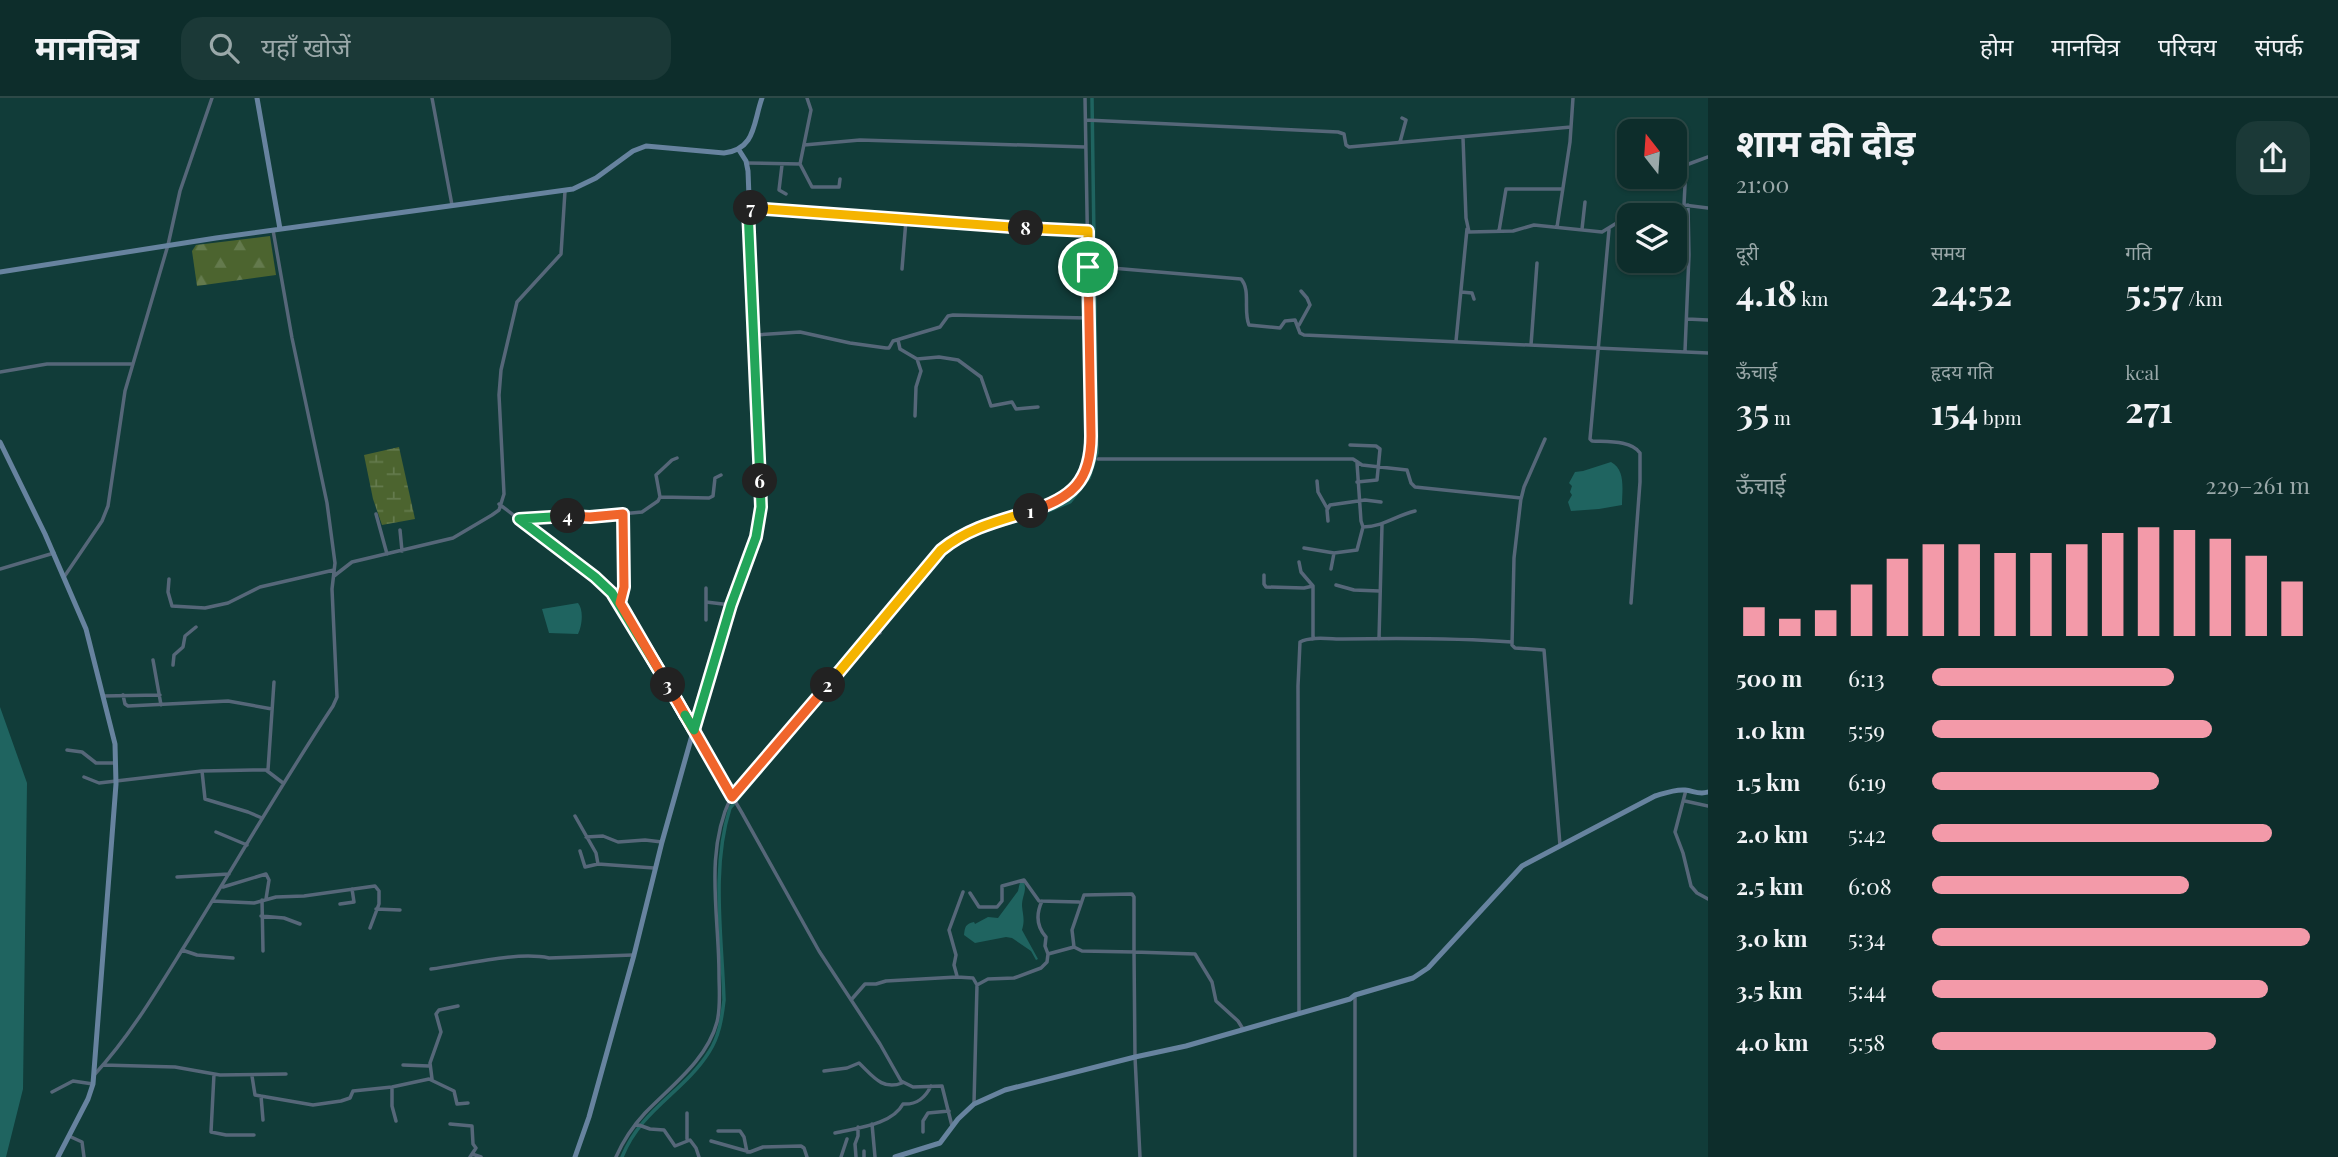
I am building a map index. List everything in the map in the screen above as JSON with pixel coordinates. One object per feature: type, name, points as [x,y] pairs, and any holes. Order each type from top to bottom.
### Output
[{"type":"street","points":[[64,577],[102,521],[108,506],[125,391],[168,245],[180,191],[212,98]]},
{"type":"street","points":[[94,1075],[129,1031],[182,950],[337,697],[333,578],[335,563],[327,503],[292,338],[257,98]]},
{"type":"street","points":[[432,98],[452,205]]},
{"type":"street","points":[[0,272],[277,229],[573,189],[596,178],[634,151],[646,146],[724,153],[739,150],[748,141],[762,98]]},
{"type":"street","points":[[807,98],[811,110],[800,164],[812,187],[839,187],[840,179]]},
{"type":"street","points":[[616,1157],[636,1124],[696,1061],[712,1037],[720,996],[714,867],[719,825],[732,798],[877,631],[935,557],[951,542],[978,527],[1058,502],[1074,489],[1082,478],[1091,451],[1088,318],[1092,268],[1088,231],[1086,147],[1090,121],[1085,98]]},
{"type":"street","points":[[1557,227],[1573,98]]},
{"type":"street","points":[[1400,142],[1406,120],[1402,118]]},
{"type":"street","points":[[1090,121],[1338,132],[1345,134],[1346,145],[1349,147],[1571,127]]},
{"type":"street","points":[[1456,341],[1467,229],[1463,138]]},
{"type":"street","points":[[804,145],[860,140],[1086,147]]},
{"type":"street","points":[[575,1157],[634,955],[694,730],[731,605],[756,537],[761,507],[746,163],[739,150]]},
{"type":"street","points":[[1686,203],[1686,165],[1708,157]]},
{"type":"street","points":[[746,163],[800,164]]},
{"type":"street","points":[[782,164],[779,190],[786,194]]},
{"type":"street","points":[[1499,232],[1506,189],[1561,189]]},
{"type":"street","points":[[333,578],[352,562],[453,538],[499,510],[504,495],[500,380],[507,343],[520,297],[561,254],[565,190]]},
{"type":"street","points":[[1582,229],[1585,202]]},
{"type":"street","points":[[1687,205],[1708,208]]},
{"type":"street","points":[[748,208],[1088,231]]},
{"type":"street","points":[[902,269],[906,220]]},
{"type":"street","points":[[1467,229],[1472,233],[1499,232],[1517,230],[1528,225],[1602,232],[1617,223]]},
{"type":"street","points":[[1609,230],[1590,440],[1633,447],[1640,453],[1632,603]]},
{"type":"street","points":[[1531,345],[1537,263]]},
{"type":"street","points":[[1092,268],[1241,279],[1246,286],[1246,316],[1249,325],[1280,328],[1285,321],[1292,320],[1297,321],[1300,333],[1304,335],[1708,352]]},
{"type":"street","points":[[1685,351],[1687,273]]},
{"type":"street","points":[[1298,325],[1310,305],[1301,291]]},
{"type":"street","points":[[1461,292],[1473,293],[1474,299]]},
{"type":"street","points":[[753,335],[800,332],[886,348],[898,340],[940,327],[948,316],[953,314],[1088,318]]},
{"type":"street","points":[[1687,319],[1708,320]]},
{"type":"street","points":[[898,340],[900,349],[917,359],[939,357],[958,360],[981,377],[991,405],[1012,402],[1016,409],[1038,407]]},
{"type":"street","points":[[915,416],[916,387],[921,371],[917,359]]},
{"type":"street","points":[[0,372],[47,364],[132,365]]},
{"type":"street","points":[[1545,439],[1521,499],[1514,558],[1512,645],[1515,648],[1544,650],[1560,847]]},
{"type":"street","points":[[0,442],[77,606],[103,696],[117,763],[93,1084],[58,1157]]},
{"type":"street","points":[[1350,445],[1378,447],[1377,480],[1357,482]]},
{"type":"street","points":[[660,497],[656,475],[677,458]]},
{"type":"street","points":[[1098,459],[1353,459],[1357,463],[1406,469],[1415,487],[1521,499]]},
{"type":"street","points":[[1304,548],[1334,552],[1356,551],[1363,527],[1357,463]]},
{"type":"street","points":[[519,519],[644,512],[660,497],[709,498],[713,496],[715,478],[721,475]]},
{"type":"street","points":[[1317,481],[1318,492],[1327,508],[1328,522]]},
{"type":"street","points":[[1327,508],[1368,500],[1381,502]]},
{"type":"street","points":[[499,504],[595,577],[620,603],[819,951],[903,1083],[913,1087],[940,1085],[943,1088],[952,1126]]},
{"type":"street","points":[[1363,527],[1381,525],[1397,516],[1415,511]]},
{"type":"street","points":[[376,514],[387,554]]},
{"type":"street","points":[[620,603],[624,587],[623,514]]},
{"type":"street","points":[[1379,639],[1381,525]]},
{"type":"street","points":[[400,530],[402,551]]},
{"type":"street","points":[[1331,569],[1334,552]]},
{"type":"street","points":[[0,569],[54,553]]},
{"type":"street","points":[[1299,562],[1301,572],[1313,586],[1312,639]]},
{"type":"street","points":[[169,579],[171,604],[176,608],[205,608],[228,603],[251,590],[334,570]]},
{"type":"street","points":[[1265,575],[1266,587],[1313,586]]},
{"type":"street","points":[[1336,585],[1354,590],[1380,592]]},
{"type":"street","points":[[706,588],[706,620]]},
{"type":"street","points":[[706,602],[731,605]]},
{"type":"street","points":[[173,665],[174,655],[183,647],[186,636],[196,627]]},
{"type":"street","points":[[1299,1015],[1299,645],[1302,640],[1312,639],[1463,638],[1513,642]]},
{"type":"street","points":[[153,660],[161,705]]},
{"type":"street","points":[[268,772],[274,682]]},
{"type":"street","points":[[123,695],[126,705],[228,701],[272,709]]},
{"type":"street","points":[[103,696],[160,695]]},
{"type":"street","points":[[67,750],[82,752],[96,763],[117,763]]},
{"type":"street","points":[[83,777],[95,783],[202,771],[253,770],[268,772],[283,783]]},
{"type":"street","points":[[202,771],[205,799],[262,819]]},
{"type":"street","points":[[1686,790],[1675,832],[1691,886],[1708,899]]},
{"type":"street","points":[[895,1157],[940,1143],[952,1126],[974,1104],[1006,1090],[1243,1031],[1413,978],[1426,971],[1522,866],[1655,796],[1686,790],[1708,792]]},
{"type":"street","points":[[1685,801],[1708,806]]},
{"type":"street","points":[[575,816],[596,853],[598,863]]},
{"type":"street","points":[[216,832],[247,845]]},
{"type":"street","points":[[586,837],[603,836],[618,842],[662,842]]},
{"type":"street","points":[[580,851],[585,867],[598,863],[654,874]]},
{"type":"street","points":[[177,877],[229,874]]},
{"type":"street","points":[[221,887],[266,874],[269,880],[261,916],[263,951]]},
{"type":"street","points":[[970,893],[979,908],[997,907],[1002,901],[1002,886],[1024,880],[1035,897],[1042,901],[1080,902]]},
{"type":"street","points":[[212,901],[242,903],[372,886],[378,888],[379,902],[369,928]]},
{"type":"street","points":[[340,904],[354,902],[352,889]]},
{"type":"street","points":[[957,977],[954,965],[956,955],[949,930],[963,892]]},
{"type":"street","points":[[1074,947],[1072,930],[1085,894],[1132,894],[1140,1157]]},
{"type":"street","points":[[977,985],[988,979],[1011,978],[1041,968],[1047,962],[1045,937],[1038,927],[1038,910],[1042,901]]},
{"type":"street","points":[[376,909],[400,910]]},
{"type":"street","points":[[261,916],[284,918],[300,924]]},
{"type":"street","points":[[1048,954],[1074,947],[1082,951],[1195,954],[1212,982],[1216,1001],[1238,1021],[1243,1031]]},
{"type":"street","points":[[182,950],[197,955],[233,958]]},
{"type":"street","points":[[431,969],[472,961],[537,956],[549,958],[634,955]]},
{"type":"street","points":[[851,1000],[865,984],[972,977],[977,985],[974,1104]]},
{"type":"street","points":[[1354,995],[1355,1157]]},
{"type":"street","points":[[432,1079],[430,1066],[441,1032],[436,1014],[439,1010],[458,1006]]},
{"type":"street","points":[[824,1071],[847,1068],[859,1063],[883,1084],[894,1086],[903,1083]]},
{"type":"street","points":[[103,1065],[175,1067],[214,1074],[252,1076],[286,1074]]},
{"type":"street","points":[[403,1065],[430,1066]]},
{"type":"street","points":[[214,1074],[211,1132],[254,1135]]},
{"type":"street","points":[[252,1076],[254,1093],[313,1105],[341,1101],[350,1098],[352,1092],[432,1079],[454,1091],[457,1104],[468,1103]]},
{"type":"street","points":[[52,1092],[72,1082],[93,1084]]},
{"type":"street","points":[[835,1133],[872,1124],[894,1114],[903,1104],[922,1100],[931,1086]]},
{"type":"street","points":[[392,1087],[391,1103],[396,1121]]},
{"type":"street","points":[[261,1096],[263,1120]]},
{"type":"street","points":[[923,1132],[923,1121],[928,1114],[950,1111]]},
{"type":"street","points":[[636,1124],[664,1130],[675,1146],[680,1146],[687,1139],[687,1113]]},
{"type":"street","points":[[450,1124],[471,1124],[473,1144],[477,1148],[471,1155],[481,1157]]},
{"type":"street","points":[[872,1124],[875,1157]]},
{"type":"street","points":[[856,1157],[858,1128]]},
{"type":"street","points":[[718,1131],[740,1131],[747,1152]]},
{"type":"street","points":[[69,1136],[83,1144],[84,1157]]},
{"type":"street","points":[[687,1139],[696,1148],[699,1157]]},
{"type":"street","points":[[841,1157],[847,1139]]},
{"type":"street","points":[[711,1141],[747,1152],[762,1147],[801,1146],[807,1157]]},
{"type":"street","points":[[864,1150],[864,1157]]},
{"type":"street","points":[[920,1150],[922,1157]]},
{"type":"green space","points":[[270,236],[276,275],[197,286],[192,251],[196,245]]},
{"type":"green space","points":[[399,447],[415,519],[382,525],[373,499],[364,455]]},
{"type":"water","points":[[1611,462],[1621,475],[1622,505],[1571,511],[1568,502],[1572,495],[1572,486],[1569,483],[1575,472]]},
{"type":"water","points":[[578,603],[582,618],[578,634],[549,633],[542,609]]},
{"type":"water","points":[[0,707],[27,783],[23,1089],[6,1157],[0,1157]]},
{"type":"water","points":[[1020,882],[1024,882],[1025,889],[1022,930],[1038,959],[1036,960],[1031,951],[1012,938],[975,943],[964,935],[969,924],[988,917],[998,918],[1018,891]]},
{"type":"waterway","points":[[622,1157],[640,1126],[688,1079],[718,1034],[724,1000],[719,879],[724,831],[730,808],[953,544],[979,531],[1036,516],[1070,502],[1089,478],[1097,453],[1092,98]]},
{"type":"route","points":[[1088,267],[1088,231],[748,208],[761,507],[756,537],[720,636],[694,730],[672,691],[652,661],[638,637],[620,603],[624,587],[623,514],[519,519],[595,577],[620,603],[638,637],[672,691],[700,743],[732,797],[941,550],[978,527],[1058,502],[1074,489],[1082,478],[1091,451],[1088,267]]}]
